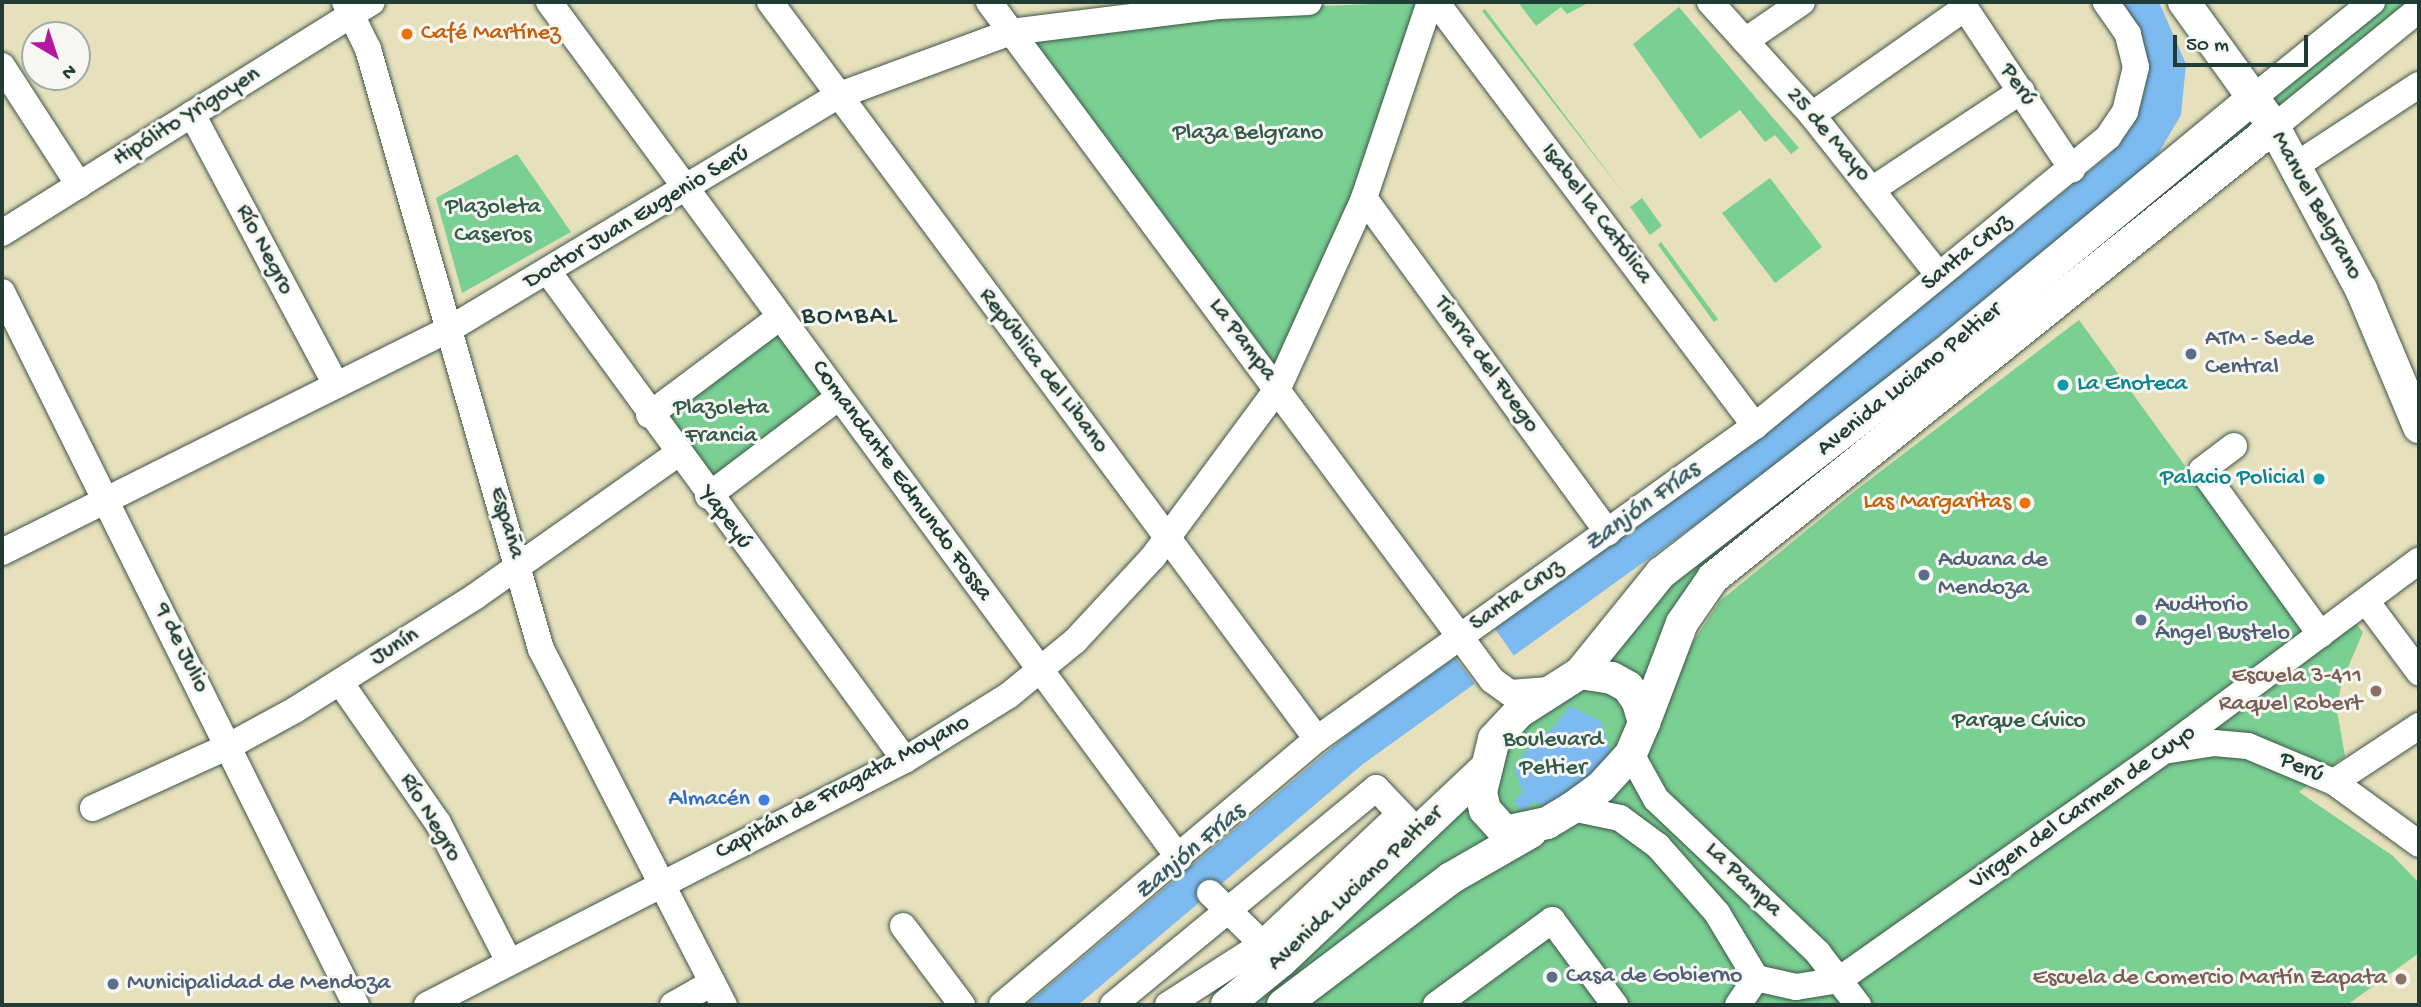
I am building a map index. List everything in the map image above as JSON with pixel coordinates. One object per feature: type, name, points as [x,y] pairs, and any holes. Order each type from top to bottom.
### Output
[{"type":"main road","name":"Manuel Belgrano","points":[[2185,2],[2274,127],[2361,289],[2419,427]]},
{"type":"main road","name":"Avenida Luciano Peltier","points":[[1580,673],[1661,573],[1956,344],[2253,98]]},
{"type":"main road","name":"Avenida Luciano Peltier","points":[[1644,723],[1682,623],[1713,578],[2274,127]]},
{"type":"main road","points":[[1580,673],[1598,674],[1628,687],[1644,723],[1631,754],[1601,787],[1560,816],[1517,832],[1505,832],[1494,824],[1481,792],[1484,770],[1494,738],[1519,712],[1580,673]]},
{"type":"main road","name":"Avenida Luciano Peltier","points":[[1227,1005],[1271,953],[1409,822],[1484,770]]},
{"type":"main road","name":"Avenida Luciano Peltier","points":[[1283,1005],[1451,878],[1560,816]]},
{"type":"street","name":"Comandante Edmundo Fossa","points":[[549,2],[1179,858]]},
{"type":"street","name":"República del Libano","points":[[770,2],[836,96],[1317,739]]},
{"type":"street","name":"La Pampa","points":[[989,2],[1278,388],[1490,678],[1501,713],[1494,738]]},
{"type":"street","name":"Doctor Juan Eugenio Serú","points":[[2,552],[448,330],[549,273],[836,96],[1012,32],[1218,4],[1309,2]]},
{"type":"street","name":"Capitán de Fragata Moyano","points":[[427,1005],[905,760],[1040,672],[1130,584],[1168,538],[1278,388],[1364,198],[1430,2]]},
{"type":"street","name":"Isabel la Católica","points":[[1436,2],[1755,426]]},
{"type":"street","name":"25 de Mayo","points":[[1710,2],[1812,115],[1873,188],[1939,275]]},
{"type":"street","points":[[1745,41],[1802,2]]},
{"type":"street","name":"Santa Cruz","points":[[1002,1005],[1317,739],[1463,641],[1755,426],[2072,169],[2117,125],[2133,91],[2136,67],[2128,34],[2106,2]]},
{"type":"street","points":[[2253,98],[2372,2]]},
{"type":"street","points":[[1812,115],[1963,5]]},
{"type":"street","name":"Perú","points":[[1963,5],[2072,169]]},
{"type":"street","name":"Hipólito Yrigoyen","points":[[2,233],[192,114],[356,6]]},
{"type":"street","name":"España","points":[[356,6],[448,330],[550,671],[718,994]]},
{"type":"street","points":[[2274,127],[2419,9]]},
{"type":"street","points":[[2317,91],[2322,42]]},
{"type":"street","points":[[2,66],[79,185]]},
{"type":"street","points":[[2295,166],[2419,85]]},
{"type":"street","points":[[1873,188],[2021,91]]},
{"type":"street","name":"Río Negro","points":[[192,114],[336,385]]},
{"type":"street","name":"Tierra del Fuego","points":[[1364,198],[1608,532]]},
{"type":"street","name":"Yapeyú","points":[[549,273],[677,454],[905,760]]},
{"type":"street","name":"9 de Julio","points":[[2,292],[108,500],[356,1005]]},
{"type":"street","points":[[649,415],[780,317]]},
{"type":"street","points":[[708,495],[839,397]]},
{"type":"street","points":[[2234,446],[2202,470],[2320,635]]},
{"type":"street","name":"Junín","points":[[93,808],[229,746],[340,682],[519,567],[677,454]]},
{"type":"street","name":"Virgen del Carmen de Cuyo","points":[[1756,978],[1796,987],[1839,980],[2165,750],[2419,561]]},
{"type":"street","points":[[2366,601],[2419,672]]},
{"type":"street","points":[[1490,678],[1510,693],[1550,690]]},
{"type":"street","name":"Río Negro","points":[[340,682],[438,823],[509,962]]},
{"type":"street","points":[[2334,782],[2419,726]]},
{"type":"street","name":"Perú","points":[[2165,750],[2214,743],[2248,746],[2334,782],[2419,844]]},
{"type":"street","name":"La Pampa","points":[[1631,754],[1656,799],[1740,875],[1839,980],[1858,1005]]},
{"type":"street","points":[[1113,1005],[1218,903],[1376,788],[1409,822]]},
{"type":"street","name":"La Pampa","points":[[1560,816],[1620,818],[1658,846],[1717,913],[1756,978]]},
{"type":"street","points":[[1168,1005],[1271,953],[1218,903]]},
{"type":"street","points":[[1437,1005],[1552,920],[1615,1005]]},
{"type":"street","points":[[903,926],[962,1005]]},
{"type":"street","points":[[1738,1005],[1756,978]]},
{"type":"street","points":[[673,1005],[718,994]]},
{"type":"green space","name":"Plaza Belgrano","points":[[1425,2],[1359,196],[1276,380],[1019,36],[1215,10]]},
{"type":"green space","points":[[1518,2],[1590,2],[1567,14],[1561,7],[1536,26]]},
{"type":"green space","name":"Boulevard Peltier","points":[[2380,2],[2416,2],[1709,575],[1628,753],[1277,1005],[1239,1005],[1496,741],[1684,570]]},
{"type":"green space","points":[[1679,7],[1799,148],[1791,154],[1775,135],[1765,142],[1740,110],[1700,139],[1633,44]]},
{"type":"green space","points":[[1485,9],[1625,195],[1482,11]]},
{"type":"green space","name":"Plazoleta Caseros","points":[[517,154],[571,232],[462,293],[436,198]]},
{"type":"green space","points":[[1770,178],[1822,247],[1775,283],[1722,213]]},
{"type":"green space","points":[[1642,198],[1662,226],[1650,235],[1630,207]]},
{"type":"green space","points":[[1661,242],[1718,319],[1714,322],[1658,245]]},
{"type":"green space","name":"Plazoleta Francia","points":[[780,317],[839,397],[708,496],[649,415]]},
{"type":"green space","name":"Parque Cívico","points":[[2079,320],[2316,646],[2354,621],[2363,632],[2341,684],[2337,711],[2345,756],[2299,792],[2393,856],[2419,883],[2419,953],[2347,1005],[1299,1005],[1452,887],[1578,816],[1720,601],[1851,494]]},
{"type":"water","points":[[2120,2],[2159,2],[2186,64],[2181,115],[2152,164],[1776,467],[1363,764],[1078,1005],[1026,1005],[1347,735],[1754,443],[2109,155],[2134,124],[2146,84]]},
{"type":"water","points":[[1570,706],[1601,721],[1614,763],[1558,808],[1533,802],[1522,812],[1514,801],[1523,792],[1514,768],[1531,744],[1552,729]]},
{"type":"pier","points":[[1494,627],[1514,656],[1475,684],[1454,656]]},
{"type":"place","name":"Café Martínez","points":[[407,34]]},
{"type":"place","name":"ATM - Sede Central","points":[[2191,354]]},
{"type":"place","name":"La Enoteca","points":[[2063,385]]},
{"type":"place","name":"Palacio Policial","points":[[2319,479]]},
{"type":"place","name":"Las Margaritas","points":[[2025,503]]},
{"type":"place","name":"Aduana de Mendoza","points":[[1924,575]]},
{"type":"place","name":"Auditorio Ángel Bustelo","points":[[2141,620]]},
{"type":"place","name":"Escuela 3-411 Raquel Robert","points":[[2376,691]]},
{"type":"place","name":"Almacén","points":[[764,800]]},
{"type":"place","name":"Casa de Gobierno","points":[[1552,977]]},
{"type":"place","name":"Escuela de Comercio Martín Zapata","points":[[2401,979]]},
{"type":"place","name":"Municipalidad de Mendoza","points":[[113,984]]},
{"type":"district","name":"BOMBAL","points":[[850,318]]},
{"type":"water label","name":"Zanjón Frías","points":[[1643,508]]},
{"type":"water label","name":"Zanjón Frías","points":[[1191,853]]}]
